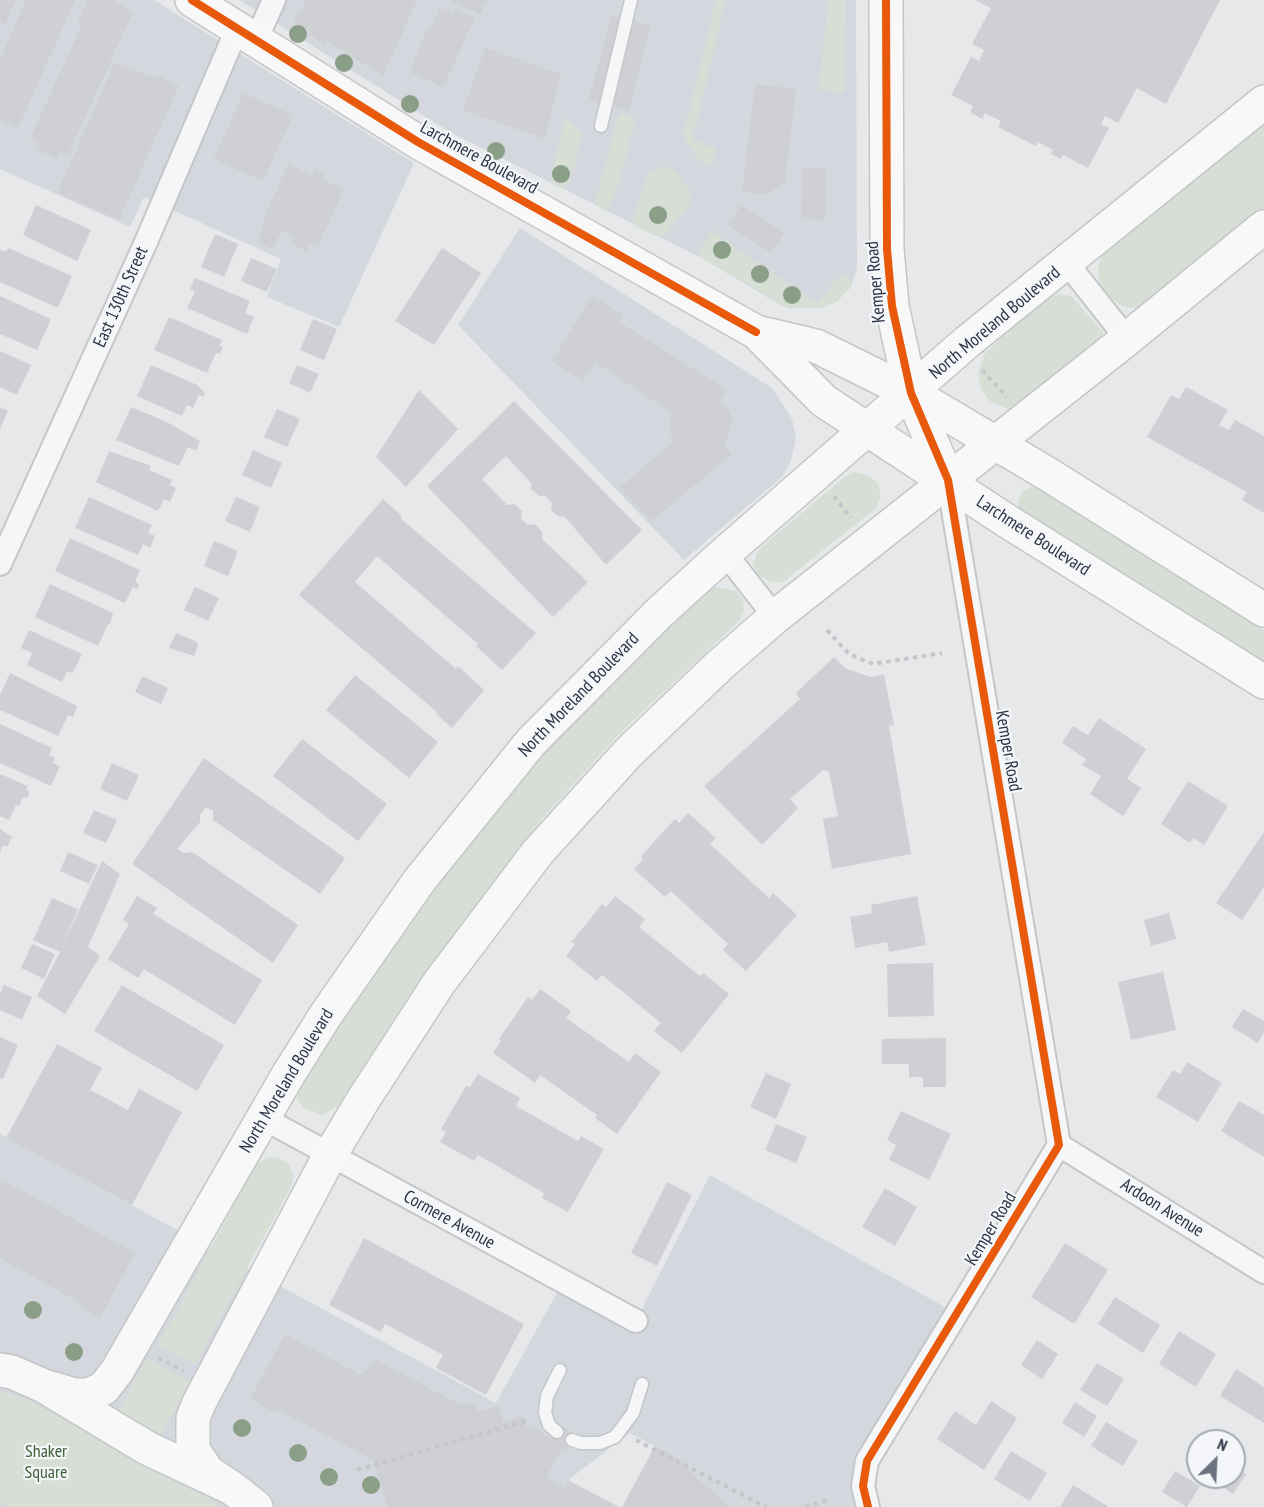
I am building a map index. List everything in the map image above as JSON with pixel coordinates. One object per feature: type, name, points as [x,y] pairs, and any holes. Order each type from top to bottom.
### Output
[{"type":"main road","name":"Larchmere Boulevard","points":[[192,0],[418,142],[756,332],[816,346],[911,393],[997,443],[1264,610]]},
{"type":"main road","name":"Kemper Road","points":[[886,0],[887,249],[893,316],[911,393],[948,480]]},
{"type":"main road","name":"North Moreland Boulevard","points":[[44,1386],[75,1395],[89,1395],[104,1388],[142,1330],[263,1118],[327,1013],[419,881],[531,742],[660,612],[725,553],[998,317],[1264,102]]},
{"type":"main road","points":[[244,1497],[208,1472],[196,1455],[191,1434],[193,1418],[265,1275],[330,1155],[439,983],[538,852],[629,752],[721,664],[775,617],[997,443],[1264,227]]},
{"type":"main road","name":"Larchmere Boulevard","points":[[756,332],[809,388],[867,431],[948,480],[1007,521],[1264,682]]},
{"type":"main road","points":[[0,1370],[44,1386],[147,1448],[244,1497]]},
{"type":"street","name":"East 130th Street","points":[[0,564],[146,242],[246,34],[274,0]]},
{"type":"street","points":[[1067,263],[1127,339]]},
{"type":"street","name":"Kemper Road","points":[[868,1507],[863,1486],[867,1461],[1059,1145],[948,480]]},
{"type":"street","points":[[725,553],[775,617]]},
{"type":"street","name":"Cormere Avenue","points":[[263,1118],[636,1321]]},
{"type":"street","name":"Ardoon Avenue","points":[[1059,1145],[1264,1272]]},
{"type":"lane","points":[[601,126],[631,0]]},
{"type":"lane","points":[[557,1432],[549,1425],[545,1413],[547,1396],[560,1370]]},
{"type":"lane","points":[[572,1440],[581,1443],[600,1443],[615,1437],[633,1413],[642,1384]]},
{"type":"path","points":[[982,370],[1010,399]]},
{"type":"path","points":[[831,493],[855,523]]},
{"type":"path","points":[[827,630],[849,654],[873,664],[942,653]]},
{"type":"path","points":[[150,1354],[193,1375]]},
{"type":"path","points":[[357,1470],[525,1422],[545,1413]]},
{"type":"path","points":[[635,1439],[766,1507]]},
{"type":"path","points":[[805,1507],[828,1500]]},
{"type":"shaded area","points":[[0,0],[154,0],[414,163],[339,327],[267,297],[281,259],[144,197],[130,227],[0,169]]},
{"type":"shaded area","points":[[239,0],[856,0],[857,269],[850,288],[836,302],[820,308],[789,308],[777,303],[702,258],[450,132]]},
{"type":"shaded area","points":[[520,228],[772,388],[792,419],[796,437],[791,461],[783,476],[684,560],[458,325]]},
{"type":"shaded area","points":[[0,1134],[496,1403],[563,1282],[636,1320],[710,1175],[957,1314],[867,1461],[868,1507],[730,1507],[675,1457],[630,1433],[568,1480],[565,1488],[546,1478],[521,1507],[0,1507]]},
{"type":"green space","points":[[716,0],[726,0],[692,139],[717,149],[712,164],[707,166],[702,163],[683,137]]},
{"type":"green space","points":[[828,0],[846,0],[845,93],[819,90]]},
{"type":"green space","points":[[619,113],[635,118],[620,179],[611,205],[605,211],[598,207],[596,199]]},
{"type":"green space","points":[[1264,117],[1264,213],[1142,309],[1124,307],[1108,296],[1099,282],[1098,265],[1108,244]]},
{"type":"green space","points":[[565,118],[583,133],[570,182],[562,189],[550,183]]},
{"type":"green space","points":[[665,167],[674,170],[691,193],[690,204],[666,234],[657,237],[635,226],[633,219],[649,172]]},
{"type":"green space","points":[[712,231],[817,303],[842,273],[852,282],[850,288],[836,302],[820,308],[789,308],[702,258],[699,252]]},
{"type":"green space","points":[[1058,294],[1071,296],[1103,332],[1101,344],[1027,405],[1009,409],[992,403],[981,390],[978,373],[985,353],[1040,303]]},
{"type":"green space","points":[[854,472],[867,475],[878,483],[881,497],[875,509],[783,582],[771,582],[758,575],[753,563],[759,549],[842,479]]},
{"type":"green space","points":[[1031,487],[1044,490],[1264,630],[1264,668],[1024,517],[1018,507],[1018,501],[1022,492]]},
{"type":"green space","points":[[716,587],[736,591],[743,599],[744,610],[739,621],[618,735],[541,820],[422,976],[338,1106],[323,1115],[303,1108],[297,1097],[301,1084],[342,1017],[439,879],[512,790],[585,709],[707,590]]},
{"type":"green space","points":[[276,1157],[289,1164],[293,1175],[292,1185],[195,1365],[158,1345],[256,1164],[267,1158]]},
{"type":"green space","points":[[147,1358],[190,1382],[162,1435],[157,1437],[119,1418],[119,1411]]},
{"type":"green space","name":"Shaker Square","points":[[0,1391],[28,1400],[223,1507],[8,1507],[0,1503]]},
{"type":"building","points":[[0,0],[16,0],[5,25],[0,22]]},
{"type":"building","points":[[26,0],[75,0],[18,128],[0,120],[0,59]]},
{"type":"building","points":[[87,0],[113,0],[133,12],[68,155],[60,151],[56,158],[36,149],[39,142],[30,139],[82,25],[78,22]]},
{"type":"building","points":[[306,0],[417,0],[383,76],[327,41],[325,45],[308,34],[310,31],[302,26],[297,28],[294,15],[301,13]]},
{"type":"building","points":[[449,0],[487,0],[480,14]]},
{"type":"building","points":[[975,0],[1220,0],[1166,104],[1137,88],[1118,123],[1105,116],[1101,124],[1109,128],[1088,168],[1063,155],[1061,159],[1051,154],[1053,150],[1038,142],[1036,146],[998,127],[1001,121],[985,113],[982,119],[970,112],[973,106],[951,95],[971,57],[979,61],[984,50],[972,44],[991,8]]},
{"type":"building","points":[[440,8],[453,13],[455,9],[475,18],[443,87],[410,72],[427,29],[430,31]]},
{"type":"building","points":[[611,15],[650,25],[629,110],[589,100]]},
{"type":"building","points":[[485,48],[561,74],[545,139],[463,110]]},
{"type":"building","points":[[115,62],[153,78],[158,76],[179,86],[119,220],[57,193]]},
{"type":"building","points":[[755,84],[796,89],[785,182],[768,194],[742,192]]},
{"type":"building","points":[[243,93],[293,115],[263,181],[214,159]]},
{"type":"building","points":[[288,164],[312,175],[315,169],[326,174],[323,180],[344,189],[318,246],[310,243],[307,251],[291,243],[294,236],[282,230],[273,249],[257,242],[266,221],[263,220]]},
{"type":"building","points":[[802,168],[826,169],[825,220],[801,219]]},
{"type":"building","points":[[36,205],[91,230],[77,261],[23,235]]},
{"type":"building","points":[[741,205],[784,233],[771,253],[728,225]]},
{"type":"building","points":[[215,234],[238,244],[224,277],[201,267]]},
{"type":"building","points":[[8,248],[72,276],[58,308],[0,282],[0,250],[6,252]]},
{"type":"building","points":[[442,248],[481,273],[434,345],[395,321]]},
{"type":"building","points":[[251,258],[277,269],[267,292],[241,281]]},
{"type":"building","points":[[195,278],[250,301],[245,313],[254,317],[247,334],[187,308],[195,292],[190,289]]},
{"type":"building","points":[[0,296],[51,319],[37,350],[0,334]]},
{"type":"building","points":[[592,296],[623,315],[619,322],[727,390],[720,402],[728,409],[733,421],[724,445],[732,454],[652,521],[619,488],[674,441],[669,431],[672,413],[595,362],[583,381],[552,361]]},
{"type":"building","points":[[169,317],[222,340],[219,346],[223,347],[220,354],[216,353],[207,373],[154,350]]},
{"type":"building","points":[[313,319],[337,329],[324,360],[300,350]]},
{"type":"building","points":[[0,351],[31,365],[17,395],[0,387]]},
{"type":"building","points":[[151,365],[197,385],[205,393],[203,397],[199,395],[193,408],[187,405],[182,416],[137,396]]},
{"type":"building","points":[[297,365],[319,374],[310,393],[289,383]]},
{"type":"building","points":[[1186,387],[1228,410],[1219,425],[1229,430],[1235,420],[1264,436],[1264,513],[1242,500],[1247,492],[1147,437],[1171,395],[1179,399]]},
{"type":"building","points":[[419,390],[458,429],[406,487],[376,457]]},
{"type":"building","points":[[514,401],[642,530],[606,565],[565,517],[558,516],[551,510],[552,503],[545,496],[539,496],[531,489],[531,483],[506,456],[482,479],[507,505],[515,504],[522,511],[521,519],[528,525],[535,524],[542,532],[542,539],[588,582],[553,617],[427,486]]},
{"type":"building","points":[[0,407],[8,411],[0,429]]},
{"type":"building","points":[[131,407],[165,421],[200,441],[196,451],[188,447],[179,466],[116,440]]},
{"type":"building","points":[[277,409],[300,419],[287,447],[264,437]]},
{"type":"building","points":[[253,450],[282,463],[271,488],[242,475]]},
{"type":"building","points":[[109,451],[151,466],[149,470],[172,480],[170,485],[176,488],[170,502],[164,499],[158,511],[96,482]]},
{"type":"building","points":[[89,497],[152,525],[148,533],[155,536],[150,548],[143,544],[138,555],[75,528]]},
{"type":"building","points":[[236,497],[260,507],[250,532],[225,521]]},
{"type":"building","points":[[383,499],[402,516],[400,518],[536,633],[502,670],[476,646],[478,644],[377,556],[355,582],[456,669],[458,666],[484,690],[452,728],[436,714],[437,712],[299,595]]},
{"type":"building","points":[[70,538],[140,570],[135,582],[139,584],[137,589],[133,587],[125,603],[55,571]]},
{"type":"building","points":[[214,541],[238,551],[228,576],[204,566]]},
{"type":"building","points":[[50,584],[113,613],[110,625],[108,624],[98,646],[35,617]]},
{"type":"building","points":[[195,587],[219,598],[208,621],[184,610]]},
{"type":"building","points":[[29,630],[82,654],[73,673],[67,671],[62,682],[27,665],[32,653],[21,648]]},
{"type":"building","points":[[176,633],[197,642],[198,646],[194,656],[169,648]]},
{"type":"building","points":[[834,657],[845,668],[870,677],[884,675],[894,725],[889,726],[911,854],[832,869],[823,819],[838,816],[829,772],[823,770],[790,799],[798,808],[762,845],[704,786],[800,699],[796,693]]},
{"type":"building","points":[[10,673],[77,706],[73,717],[68,715],[58,736],[0,710],[0,695]]},
{"type":"building","points":[[355,675],[438,742],[409,778],[326,710]]},
{"type":"building","points":[[142,676],[168,688],[161,704],[135,692]]},
{"type":"building","points":[[1099,718],[1146,749],[1127,779],[1141,788],[1123,816],[1090,794],[1101,776],[1082,765],[1086,759],[1062,743],[1073,726],[1088,735]]},
{"type":"building","points":[[0,724],[52,748],[49,755],[55,758],[53,763],[60,766],[51,786],[0,763]]},
{"type":"building","points":[[302,739],[387,804],[358,841],[273,776]]},
{"type":"building","points":[[204,758],[345,858],[320,894],[213,820],[213,811],[206,807],[200,815],[200,822],[177,849],[184,853],[192,852],[298,925],[273,963],[132,864]]},
{"type":"building","points":[[112,763],[139,775],[127,801],[100,789]]},
{"type":"building","points":[[0,774],[28,786],[26,790],[30,792],[27,798],[23,797],[19,806],[16,805],[9,820],[0,816]]},
{"type":"building","points":[[1188,781],[1228,806],[1204,845],[1193,838],[1190,843],[1161,824]]},
{"type":"building","points":[[94,810],[117,820],[106,843],[83,833]]},
{"type":"building","points":[[688,813],[716,838],[710,844],[769,898],[773,893],[797,915],[746,971],[723,950],[728,944],[671,891],[665,897],[634,869],[643,859],[641,856],[675,819],[679,823]]},
{"type":"building","points":[[0,829],[12,837],[7,847],[3,845],[0,853]]},
{"type":"building","points":[[1264,832],[1264,887],[1242,920],[1216,903]]},
{"type":"building","points":[[68,852],[98,865],[89,884],[60,871]]},
{"type":"building","points":[[102,861],[120,874],[88,947],[100,956],[65,1014],[37,996],[60,952],[33,940],[52,898],[78,909],[61,949]]},
{"type":"building","points":[[137,896],[157,908],[153,914],[262,980],[235,1025],[144,969],[138,978],[108,959],[129,924],[123,920]]},
{"type":"building","points":[[615,896],[645,919],[639,927],[700,976],[703,973],[729,994],[682,1053],[654,1031],[661,1023],[602,975],[597,981],[566,956],[575,944],[571,942],[602,904],[606,907]]},
{"type":"building","points":[[917,896],[926,945],[889,952],[887,942],[855,948],[850,917],[872,913],[871,905]]},
{"type":"building","points":[[1169,913],[1176,939],[1151,946],[1144,920]]},
{"type":"building","points":[[32,944],[55,954],[44,979],[21,968]]},
{"type":"building","points":[[933,963],[934,1016],[888,1017],[887,964]]},
{"type":"building","points":[[1163,972],[1176,1030],[1131,1040],[1118,982]]},
{"type":"building","points":[[4,985],[32,997],[22,1020],[0,1010],[0,994]]},
{"type":"building","points":[[122,985],[224,1045],[197,1091],[94,1031]]},
{"type":"building","points":[[540,989],[571,1011],[566,1018],[629,1062],[635,1053],[661,1072],[617,1134],[595,1118],[597,1115],[540,1075],[535,1083],[493,1053],[501,1041],[499,1039],[528,997],[532,1000]]},
{"type":"building","points":[[1243,1009],[1264,1021],[1264,1032],[1258,1043],[1232,1027]]},
{"type":"building","points":[[0,1037],[18,1045],[3,1079],[0,1078]]},
{"type":"building","points":[[946,1038],[946,1087],[923,1087],[923,1077],[909,1077],[909,1064],[882,1064],[882,1039]]},
{"type":"building","points":[[57,1044],[102,1068],[90,1090],[128,1110],[139,1089],[182,1112],[132,1205],[6,1138]]},
{"type":"building","points":[[1187,1062],[1222,1083],[1198,1122],[1156,1097],[1173,1070],[1180,1074]]},
{"type":"building","points":[[766,1073],[791,1084],[776,1119],[750,1107]]},
{"type":"building","points":[[478,1074],[520,1098],[516,1106],[578,1141],[581,1136],[604,1149],[568,1212],[542,1198],[544,1193],[478,1155],[474,1161],[440,1142],[446,1132],[441,1129],[466,1086],[470,1087]]},
{"type":"building","points":[[1239,1101],[1264,1115],[1264,1157],[1221,1131]]},
{"type":"building","points":[[901,1111],[951,1134],[929,1180],[889,1160],[896,1145],[887,1140]]},
{"type":"building","points":[[776,1124],[807,1137],[796,1163],[765,1150]]},
{"type":"building","points":[[6,1182],[135,1253],[100,1318],[78,1306],[80,1303],[0,1258],[0,1184]]},
{"type":"building","points":[[667,1182],[692,1195],[657,1266],[631,1253]]},
{"type":"building","points":[[885,1188],[917,1207],[895,1246],[862,1227]]},
{"type":"building","points":[[364,1238],[524,1324],[486,1395],[436,1368],[443,1355],[385,1324],[381,1332],[329,1305]]},
{"type":"building","points":[[1065,1243],[1108,1270],[1074,1324],[1031,1297]]},
{"type":"building","points":[[1115,1297],[1160,1325],[1143,1353],[1098,1324]]},
{"type":"building","points":[[1179,1331],[1216,1354],[1196,1387],[1159,1364]]},
{"type":"building","points":[[285,1334],[361,1375],[376,1360],[461,1405],[474,1402],[477,1411],[499,1406],[503,1422],[523,1416],[527,1428],[531,1426],[553,1439],[560,1425],[575,1434],[566,1450],[562,1448],[546,1477],[565,1488],[568,1480],[619,1507],[387,1507],[373,1460],[278,1410],[276,1413],[250,1399]]},
{"type":"building","points":[[1037,1340],[1058,1354],[1042,1379],[1021,1365]]},
{"type":"building","points":[[1097,1363],[1124,1379],[1107,1406],[1080,1390]]},
{"type":"building","points":[[1236,1369],[1264,1387],[1264,1423],[1220,1396]]},
{"type":"building","points":[[991,1401],[1017,1418],[984,1470],[937,1439],[955,1411],[976,1425]]},
{"type":"building","points":[[1075,1402],[1097,1416],[1084,1437],[1062,1423]]},
{"type":"building","points":[[1106,1422],[1138,1441],[1123,1466],[1091,1446]]},
{"type":"building","points":[[655,1446],[675,1457],[730,1507],[622,1507]]},
{"type":"building","points":[[1011,1451],[1047,1473],[1030,1501],[994,1479]]},
{"type":"building","points":[[1175,1471],[1186,1478],[1186,1489],[1198,1489],[1187,1507],[1162,1492]]},
{"type":"building","points":[[1073,1485],[1109,1507],[1060,1507]]},
{"type":"building","points":[[1226,1489],[1236,1489],[1233,1494]]},
{"type":"cycle path","points":[[192,0],[418,142],[756,332]]},
{"type":"cycle path","points":[[868,1507],[863,1486],[867,1461],[1059,1145],[948,480],[911,393],[892,306],[887,249],[886,0]]}]
